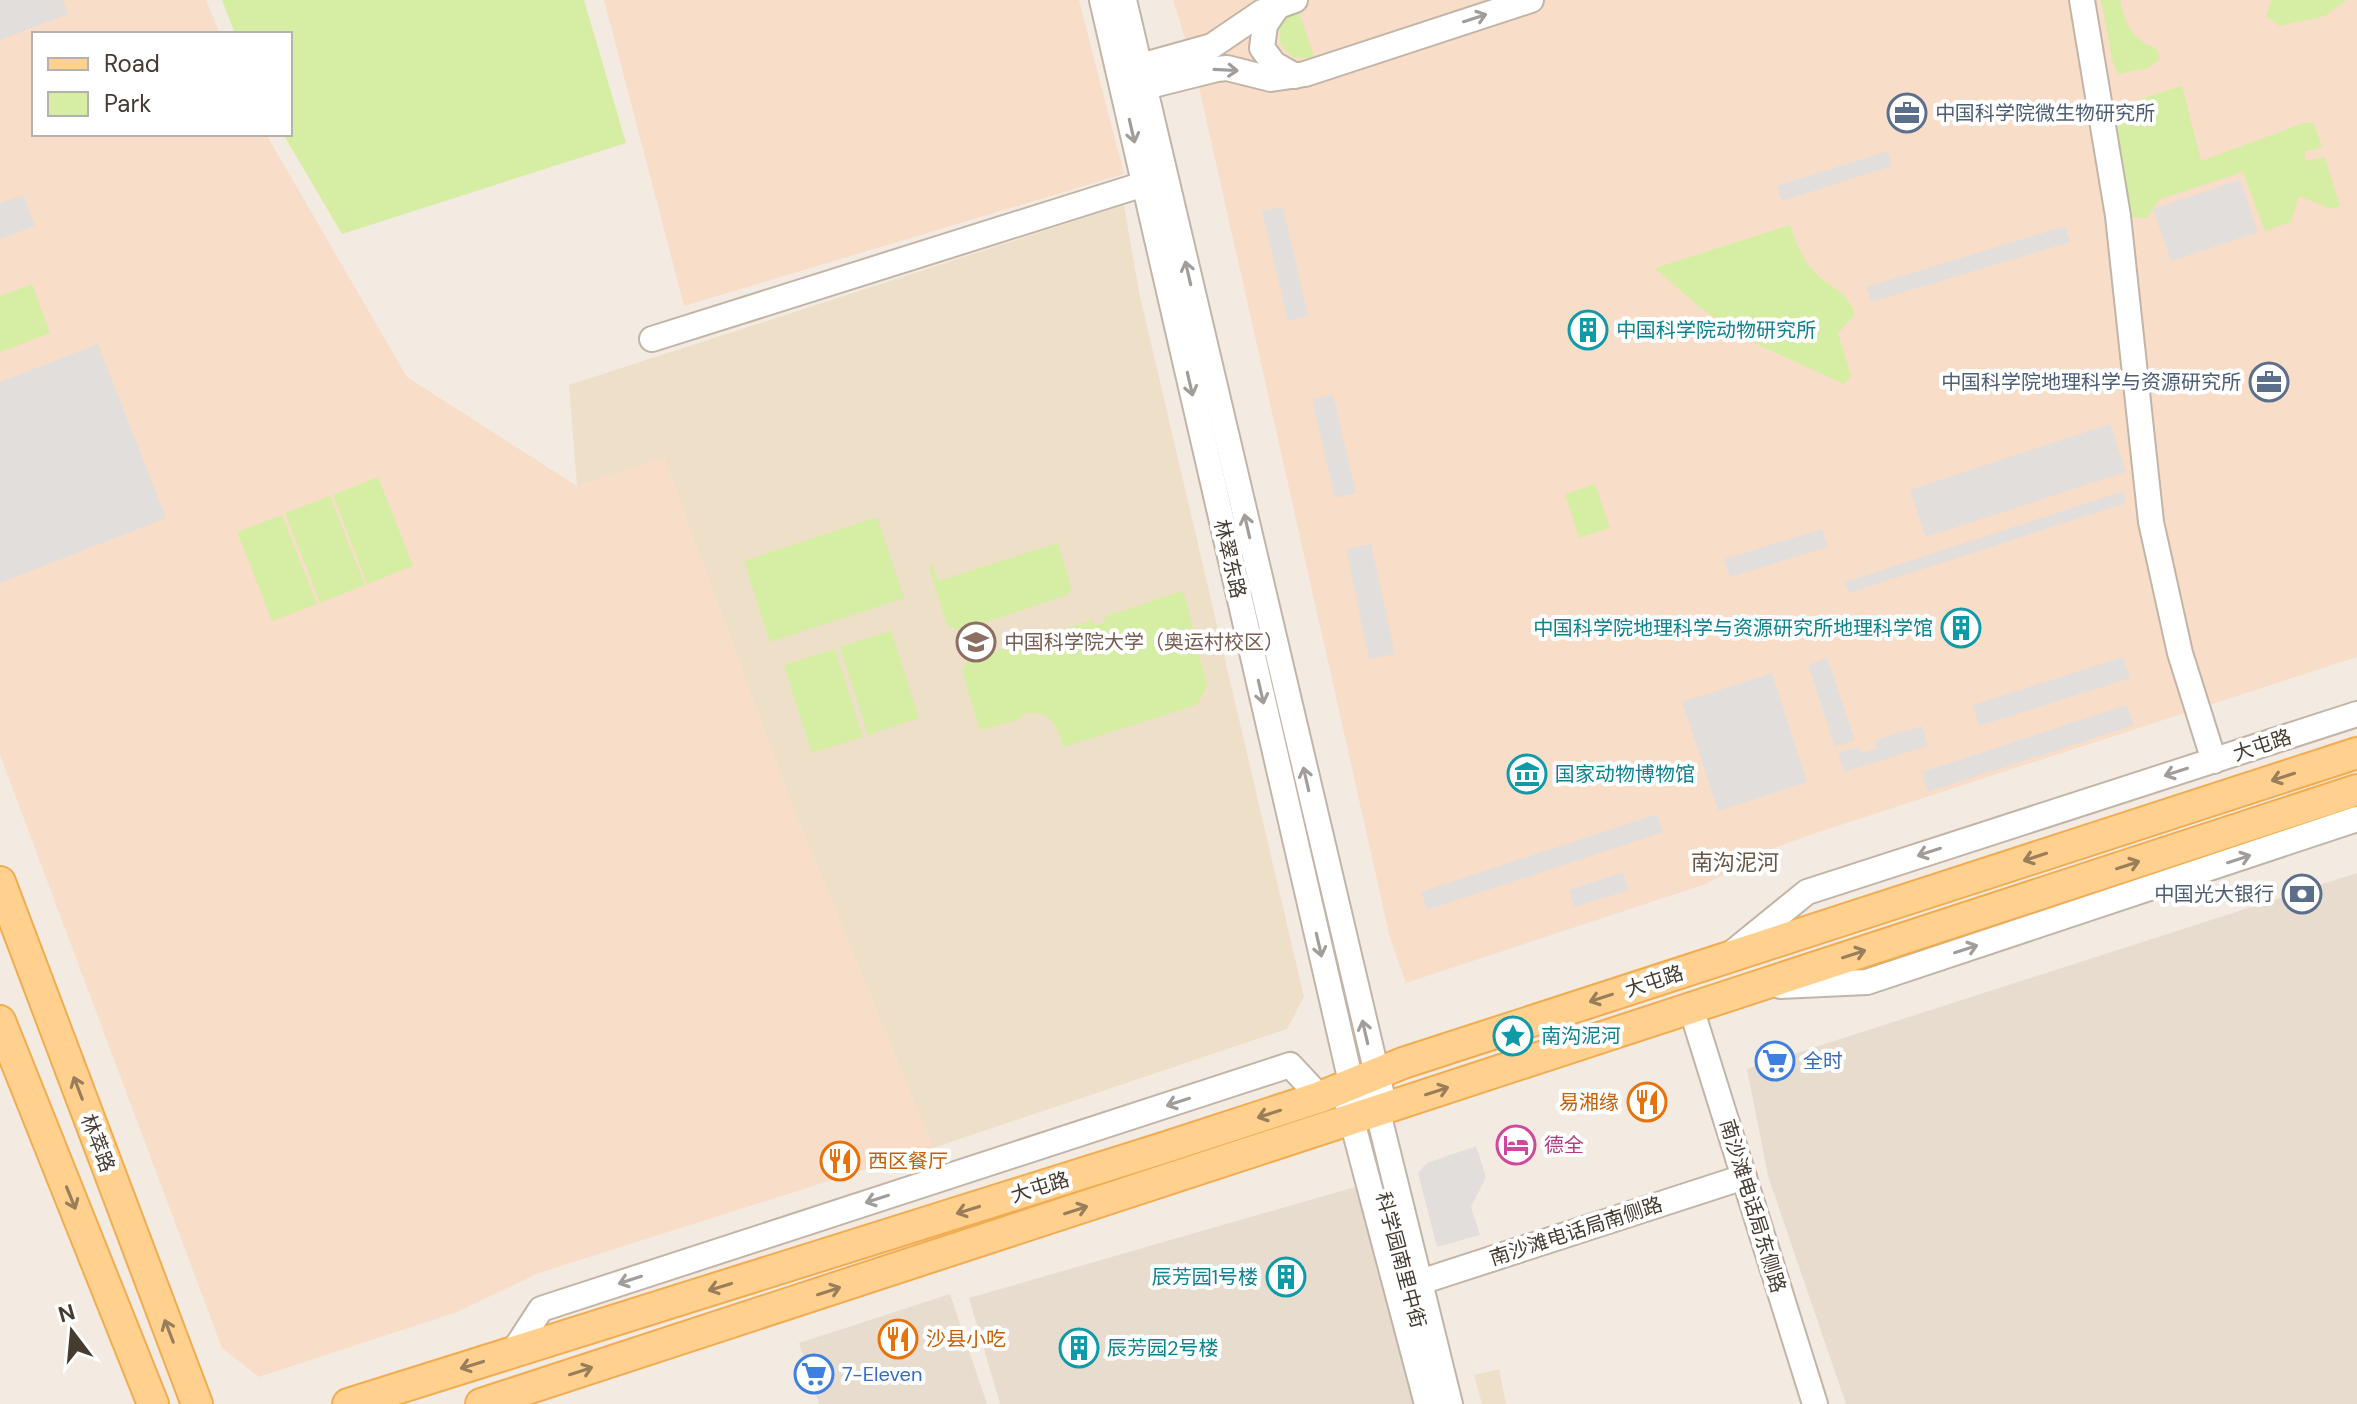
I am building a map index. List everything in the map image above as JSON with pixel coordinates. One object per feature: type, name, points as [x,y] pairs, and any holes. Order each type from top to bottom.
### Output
[{"type":"main road","name":"大屯路","points":[[348,1404],[1352,1085],[1728,956],[2357,753]]},
{"type":"main road","name":"大屯路","points":[[481,1404],[2357,790]]},
{"type":"main road","name":"林萃路","points":[[0,882],[192,1391]]},
{"type":"main road","points":[[0,1021],[150,1398],[192,1391]]},
{"type":"main road","points":[[1352,1085],[1367,1114]]},
{"type":"street","name":"林翠东路","points":[[1102,0],[1131,79],[1352,1085]]},
{"type":"street","name":"林翠东路","points":[[1124,0],[1144,184],[1352,1085]]},
{"type":"street","points":[[1131,79],[1217,69],[1271,79],[1295,76],[1531,0]]},
{"type":"street","points":[[2082,0],[2118,216],[2151,522],[2180,653],[2214,761]]},
{"type":"street","points":[[1131,79],[1212,46],[1286,3]]},
{"type":"street","points":[[1286,3],[1265,25],[1262,48],[1274,64],[1295,76]]},
{"type":"street","points":[[652,339],[1144,184]]},
{"type":"street","name":"大屯路","points":[[1728,956],[1807,892],[2357,714]]},
{"type":"street","name":"大屯路","points":[[1753,987],[1867,982],[2357,819]]},
{"type":"street","name":"南沙滩电话局东侧路","points":[[1691,1008],[1815,1404]]},
{"type":"street","points":[[1367,1114],[1427,1404]]},
{"type":"street","name":"科学园南里中街","points":[[1367,1114],[1413,1284],[1439,1404]]},
{"type":"street","name":"南沙滩电话局南侧路","points":[[1413,1284],[1744,1177]]},
{"type":"street","points":[[1413,1284],[1450,1404]]},
{"type":"shaded area","points":[[0,0],[206,0],[219,32],[32,32],[32,136],[267,136],[407,377],[577,486],[664,458],[789,798],[933,1148],[539,1273],[457,1312],[259,1377],[222,1348],[0,755]]},
{"type":"shaded area","points":[[0,0],[63,0],[68,14],[0,40]]},
{"type":"shaded area","points":[[604,0],[1079,0],[1124,174],[684,306]]},
{"type":"shaded area","points":[[1173,0],[2357,0],[2357,657],[1813,834],[1766,851],[1706,884],[1406,983],[1390,938],[1196,74]]},
{"type":"shaded area","points":[[1888,151],[1892,166],[1782,201],[1777,186]]},
{"type":"shaded area","points":[[2240,180],[2258,232],[2171,261],[2153,209]]},
{"type":"shaded area","points":[[23,195],[35,226],[0,239],[0,203]]},
{"type":"shaded area","name":"中国科学院大学（奥运村校区）","points":[[1124,205],[1139,292],[1304,997],[1287,1029],[933,1148],[789,798],[664,458],[577,486],[569,385]]},
{"type":"shaded area","points":[[1283,207],[1308,316],[1288,321],[1262,211]]},
{"type":"shaded area","points":[[2065,226],[2070,242],[1871,302],[1866,287]]},
{"type":"shaded area","points":[[98,344],[166,518],[0,583],[0,382]]},
{"type":"shaded area","points":[[1333,395],[1356,493],[1335,498],[1312,399]]},
{"type":"shaded area","points":[[2110,424],[2126,472],[1926,537],[1910,490]]},
{"type":"shaded area","points":[[2123,491],[2126,503],[1849,593],[1845,582]]},
{"type":"shaded area","points":[[1822,529],[1828,547],[1730,577],[1724,559]]},
{"type":"shaded area","points":[[1371,544],[1395,654],[1369,659],[1346,549]]},
{"type":"shaded area","points":[[2123,657],[2130,678],[1979,726],[1973,705]]},
{"type":"shaded area","points":[[1827,658],[1855,740],[1835,747],[1808,665]]},
{"type":"shaded area","points":[[1772,673],[1807,782],[1718,811],[1682,702]]},
{"type":"shaded area","points":[[2127,705],[2134,725],[1928,792],[1922,772]]},
{"type":"shaded area","points":[[1922,726],[1928,746],[1844,772],[1838,753],[1858,747],[1861,753],[1876,749],[1875,740]]},
{"type":"shaded area","points":[[1657,814],[1663,832],[1427,910],[1421,892]]},
{"type":"shaded area","points":[[1623,872],[1629,890],[1574,907],[1569,890]]},
{"type":"shaded area","points":[[2357,873],[2357,1404],[1846,1404],[1768,1176],[1747,1069]]},
{"type":"shaded area","points":[[1476,1146],[1486,1177],[1471,1207],[1480,1235],[1437,1247],[1418,1173],[1427,1163]]},
{"type":"shaded area","points":[[1355,1187],[1416,1404],[1000,1404],[969,1298]]},
{"type":"shaded area","points":[[950,1294],[987,1404],[819,1404],[799,1343]]},
{"type":"shaded area","points":[[1499,1369],[1506,1404],[1482,1404],[1474,1375]]},
{"type":"green space","points":[[222,0],[584,0],[626,143],[342,234],[284,136],[292,136],[292,32],[234,32]]},
{"type":"green space","points":[[2101,0],[2120,0],[2124,16],[2135,36],[2156,48],[2160,59],[2148,68],[2118,74],[2113,63]]},
{"type":"green space","points":[[2271,0],[2347,0],[2325,16],[2279,26],[2266,16]]},
{"type":"green space","points":[[1297,7],[1315,59],[1292,57],[1280,44],[1280,21]]},
{"type":"green space","points":[[2182,86],[2201,161],[2304,123],[2314,123],[2322,147],[2304,152],[2306,161],[2325,157],[2340,206],[2331,209],[2299,196],[2291,222],[2265,231],[2243,172],[2160,199],[2147,218],[2129,217],[2117,162],[2118,120],[2123,111],[2136,102]]},
{"type":"green space","points":[[1790,225],[1810,267],[1846,298],[1855,314],[1838,333],[1851,376],[1844,384],[1741,337],[1697,305],[1655,268]]},
{"type":"green space","points":[[32,284],[50,333],[0,352],[0,296]]},
{"type":"green space","points":[[378,477],[413,566],[367,584],[333,495]]},
{"type":"green space","points":[[1595,484],[1610,528],[1579,538],[1565,494]]},
{"type":"green space","points":[[330,496],[365,585],[320,603],[285,513]]},
{"type":"green space","points":[[282,515],[317,604],[272,621],[237,532]]},
{"type":"green space","points":[[877,517],[904,598],[770,642],[744,561]]},
{"type":"green space","points":[[1058,543],[1072,590],[1067,595],[959,631],[947,625],[929,569],[932,563],[938,581]]},
{"type":"green space","points":[[1184,593],[1207,686],[1197,705],[1063,747],[1055,725],[1039,713],[1022,714],[1023,718],[983,730],[979,727],[962,670],[968,660],[1036,639],[1040,653],[1047,651],[1043,636],[1093,620],[1095,625],[1105,623],[1104,617]]},
{"type":"green space","points":[[891,631],[919,718],[868,735],[840,647]]},
{"type":"green space","points":[[835,649],[863,737],[812,753],[784,665]]},
{"type":"place","name":"中国科学院微生物研究所","points":[[1907,113]]},
{"type":"place","name":"中国科学院动物研究所","points":[[1588,330]]},
{"type":"place","name":"中国科学院地理科学与资源研究所","points":[[2269,382]]},
{"type":"place","name":"中国科学院地理科学与资源研究所地理科学馆","points":[[1961,628]]},
{"type":"place","name":"中国科学院大学（奥运村校区）","points":[[976,642]]},
{"type":"place","name":"国家动物博物馆","points":[[1527,774]]},
{"type":"place","name":"中国光大银行","points":[[2302,894]]},
{"type":"place","name":"南沟泥河","points":[[1513,1036]]},
{"type":"place","name":"全时","points":[[1775,1061]]},
{"type":"place","name":"易湘缘","points":[[1647,1102]]},
{"type":"place","name":"德全","points":[[1516,1145]]},
{"type":"place","name":"西区餐厅","points":[[840,1161]]},
{"type":"place","name":"辰芳园1号楼","points":[[1286,1277]]},
{"type":"place","name":"沙县小吃","points":[[898,1339]]},
{"type":"place","name":"辰芳园2号楼","points":[[1079,1348]]},
{"type":"place","name":"7-Eleven","points":[[814,1374]]},
{"type":"district","name":"南沟泥河","points":[[1735,862]]}]
